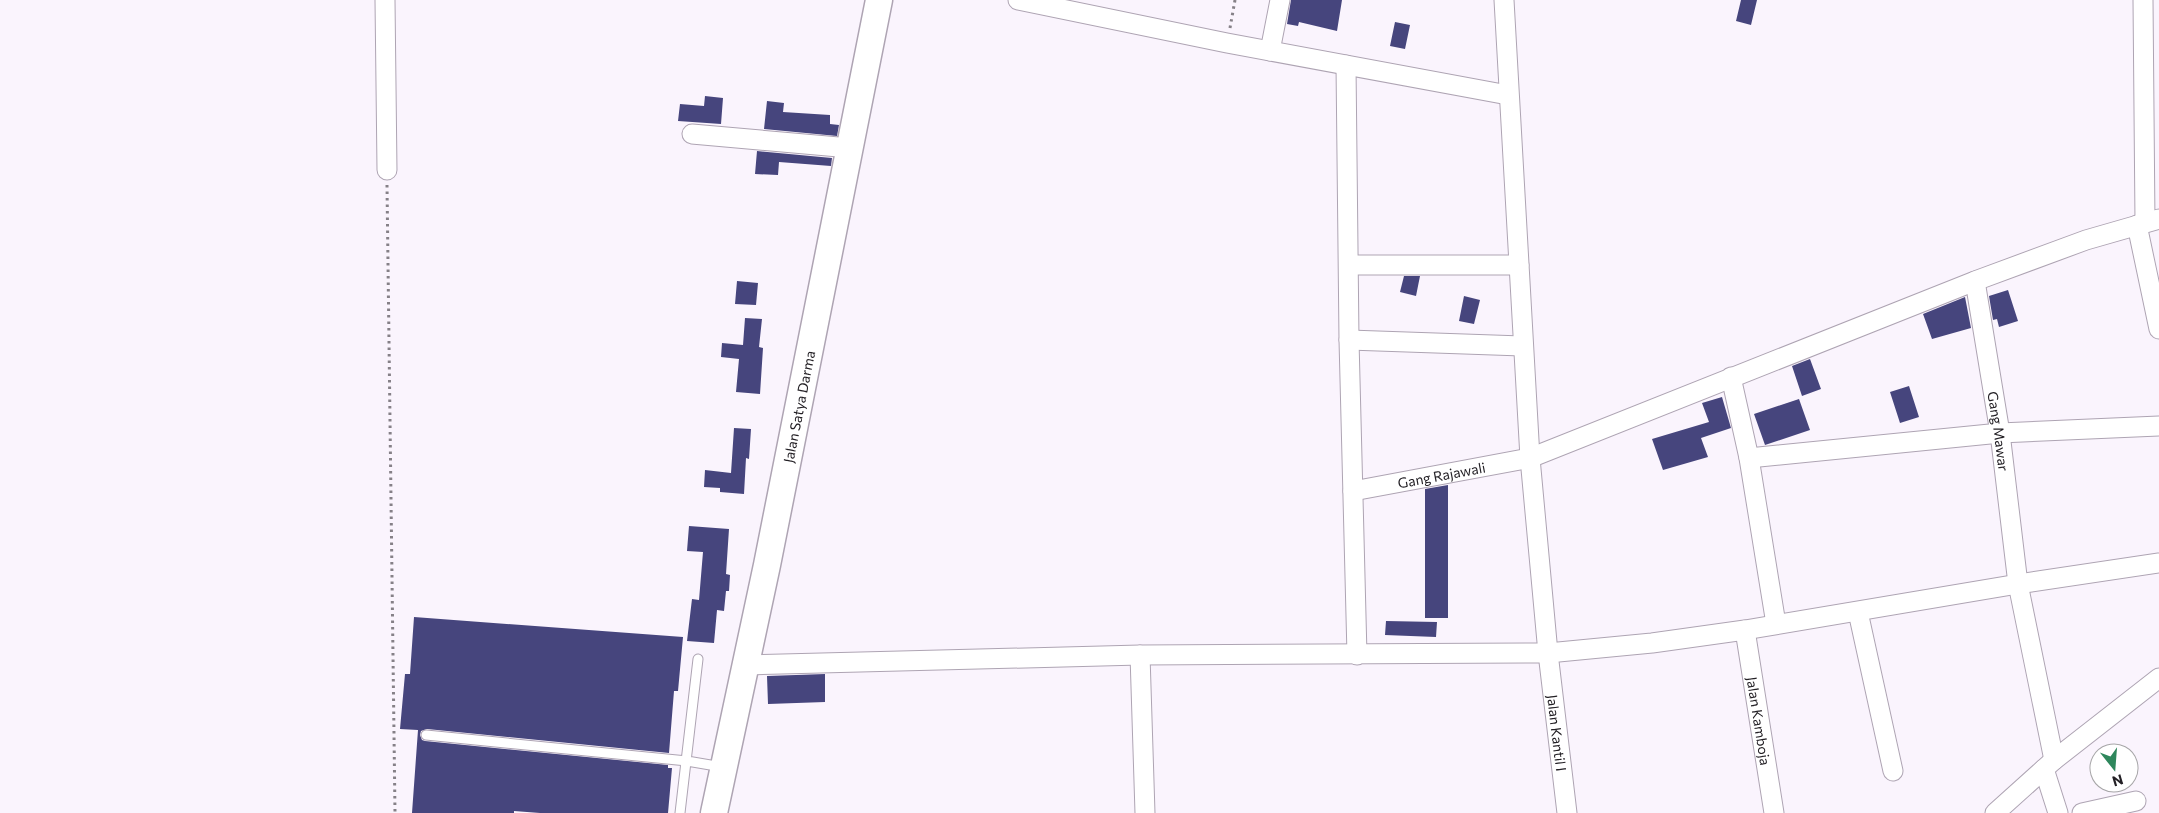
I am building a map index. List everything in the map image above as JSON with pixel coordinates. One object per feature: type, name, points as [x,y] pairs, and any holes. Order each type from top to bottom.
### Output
[{"type":"main road","name":"Jalan Satya Darma","points":[[714,813],[746,665],[879,0]]},
{"type":"street","points":[[385,0],[387,170]]},
{"type":"street","points":[[1018,0],[1085,7],[1227,43],[1508,95]]},
{"type":"street","points":[[1270,51],[1280,0]]},
{"type":"street","name":"Jalan Kantil I","points":[[1504,0],[1522,346],[1530,458],[1548,653],[1567,813]]},
{"type":"street","points":[[2143,0],[2151,62],[2147,222],[2159,329]]},
{"type":"street","points":[[1346,65],[1349,340],[1357,655]]},
{"type":"street","points":[[692,134],[850,148]]},
{"type":"street","name":"Gang Rajawali","points":[[1353,491],[1530,458],[1975,281],[2086,240],[2147,222]]},
{"type":"street","points":[[1349,265],[1519,265]]},
{"type":"street","name":"Gang Mawar","points":[[1975,281],[2000,434],[2018,584],[2058,813]]},
{"type":"street","points":[[1349,340],[1522,346]]},
{"type":"street","points":[[1731,377],[1749,458],[1776,624]]},
{"type":"street","points":[[1749,458],[2000,434],[2159,426]]},
{"type":"street","points":[[746,665],[1140,655],[1548,653],[1652,643],[1745,630],[2018,584],[2159,563]]},
{"type":"street","points":[[1858,612],[1893,771]]},
{"type":"street","name":"Jalan Kamboja","points":[[1745,630],[1774,813]]},
{"type":"street","points":[[1140,655],[1145,813]]},
{"type":"street","points":[[1995,813],[2049,765],[2159,678]]},
{"type":"street","points":[[2082,813],[2136,801]]},
{"type":"lane","points":[[680,813],[698,659]]},
{"type":"lane","points":[[426,735],[687,761],[725,767]]},
{"type":"path","points":[[1227,43],[1235,0]]},
{"type":"path","points":[[387,170],[395,813]]},
{"type":"building","points":[[1291,0],[1342,0],[1337,31],[1299,22],[1298,26],[1287,24]]},
{"type":"building","points":[[1741,0],[1757,0],[1751,25],[1736,21]]},
{"type":"building","points":[[1395,22],[1410,25],[1405,49],[1390,46]]},
{"type":"building","points":[[705,96],[723,98],[721,124],[678,121],[680,104],[704,106]]},
{"type":"building","points":[[767,101],[784,103],[783,112],[830,115],[830,124],[839,125],[837,136],[764,129]]},
{"type":"building","points":[[757,151],[832,158],[831,166],[779,162],[778,175],[755,174]]},
{"type":"building","points":[[1404,276],[1420,276],[1416,296],[1400,292]]},
{"type":"building","points":[[737,281],[758,283],[756,305],[735,304]]},
{"type":"building","points":[[2008,290],[2018,321],[1999,327],[1997,319],[1993,320],[1989,296]]},
{"type":"building","points":[[1464,296],[1480,300],[1474,324],[1459,321]]},
{"type":"building","points":[[1965,297],[1971,328],[1932,339],[1923,314]]},
{"type":"building","points":[[745,318],[762,319],[759,347],[763,348],[760,394],[736,392],[739,359],[721,357],[722,343],[743,345]]},
{"type":"building","points":[[1810,359],[1821,389],[1802,396],[1792,366]]},
{"type":"building","points":[[1909,386],[1919,417],[1900,423],[1890,392]]},
{"type":"building","points":[[1722,397],[1731,428],[1701,438],[1708,457],[1663,470],[1652,439],[1709,422],[1702,403]]},
{"type":"building","points":[[1799,399],[1810,430],[1765,445],[1754,414]]},
{"type":"building","points":[[734,428],[751,429],[749,459],[746,458],[744,494],[720,492],[720,488],[704,487],[705,470],[731,473]]},
{"type":"building","points":[[1448,485],[1448,618],[1425,618],[1425,489]]},
{"type":"building","points":[[689,526],[729,529],[726,574],[730,575],[729,591],[726,591],[724,611],[717,610],[714,643],[687,641],[692,599],[699,600],[703,552],[687,551]]},
{"type":"building","points":[[414,617],[683,637],[678,691],[674,691],[669,753],[427,729],[421,731],[420,735],[422,740],[425,741],[668,765],[668,768],[672,768],[668,813],[540,813],[514,811],[514,813],[412,813],[418,730],[400,729],[405,674],[410,674]]},
{"type":"building","points":[[1386,621],[1437,622],[1436,637],[1385,635]]},
{"type":"building","points":[[825,674],[825,702],[768,704],[767,676]]}]
